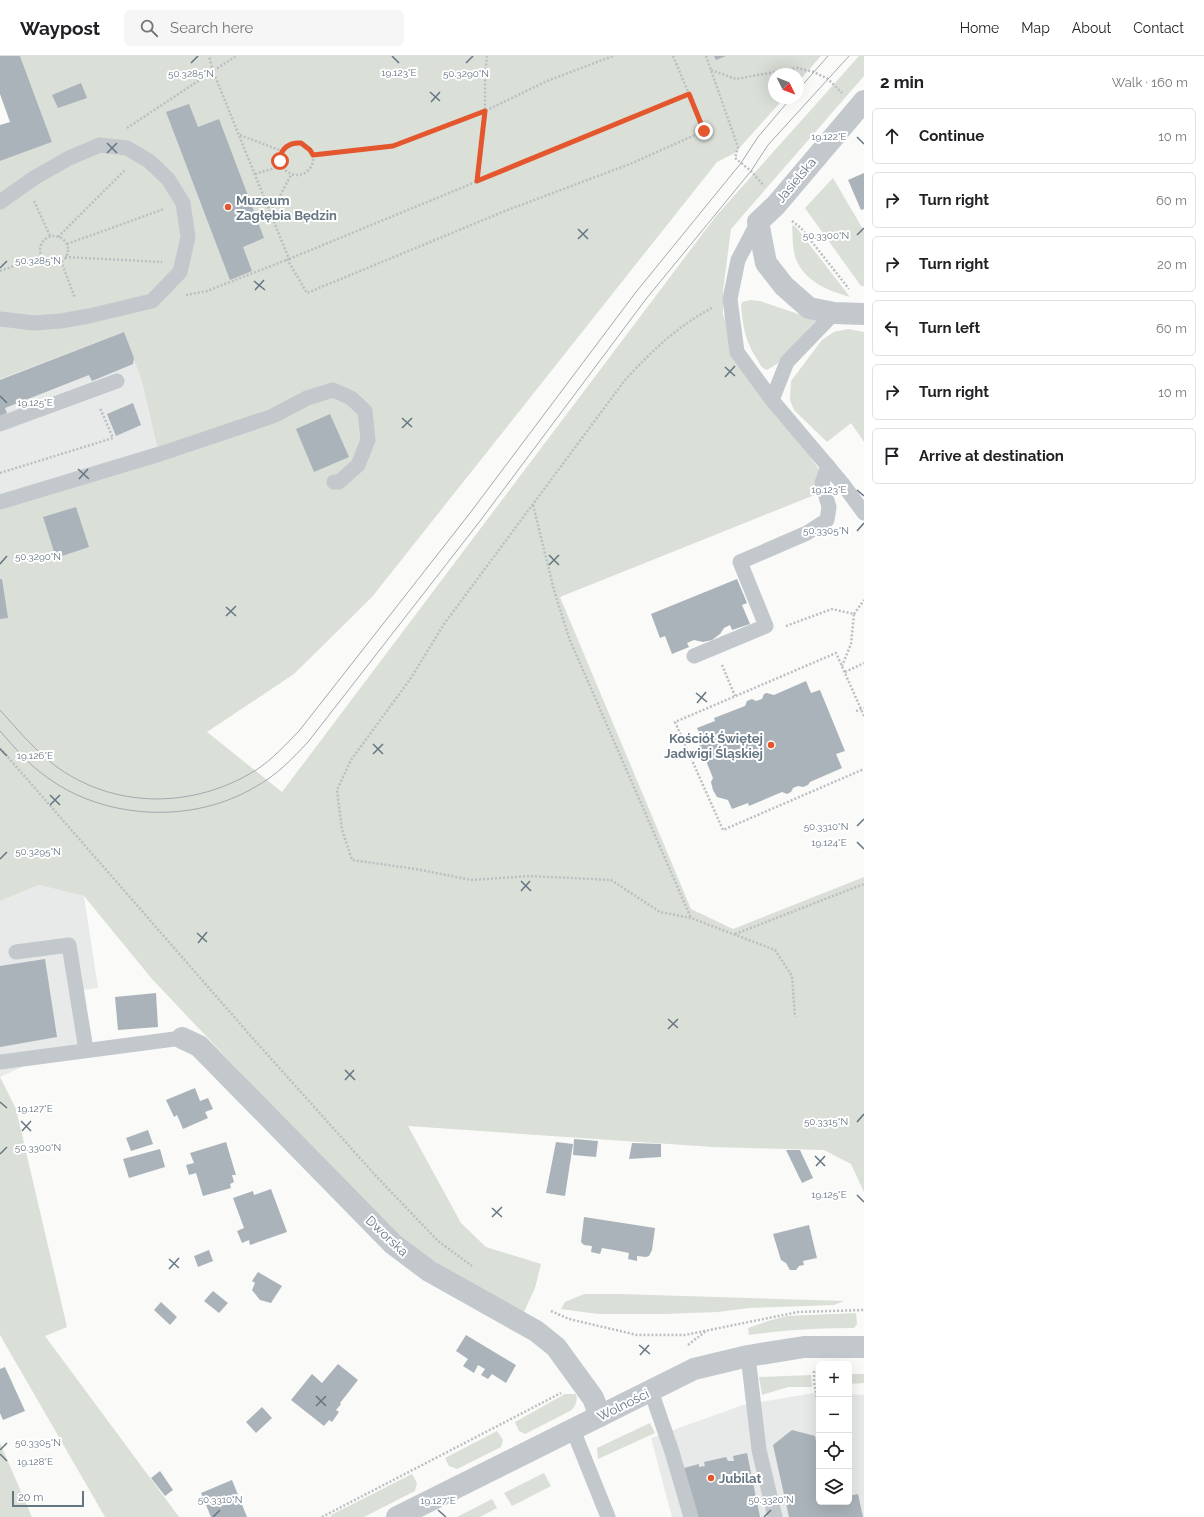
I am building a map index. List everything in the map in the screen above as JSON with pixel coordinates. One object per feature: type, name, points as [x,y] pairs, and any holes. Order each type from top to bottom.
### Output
[{"type":"street","name":"Jasielska","points":[[758,222],[776,205],[856,99]]},
{"type":"street","points":[[758,222],[766,264],[784,286],[809,308],[834,313],[864,314]]},
{"type":"street","name":"Dworska","points":[[182,1038],[199,1046],[393,1244],[429,1271],[536,1331],[556,1347],[588,1390],[600,1416]]},
{"type":"street","name":"Wolności","points":[[397,1517],[694,1370],[748,1356],[804,1347],[864,1347]]},
{"type":"lane","points":[[0,202],[69,158],[100,145],[126,148],[148,161],[168,179],[183,202],[188,237],[180,272],[152,301],[82,317],[34,323],[0,319]]},
{"type":"lane","points":[[758,222],[738,260],[730,298],[737,352],[772,400],[842,482],[864,513]]},
{"type":"lane","points":[[772,400],[787,362],[834,313]]},
{"type":"lane","points":[[0,424],[117,380]]},
{"type":"lane","points":[[0,502],[160,454],[272,416],[307,398],[333,390],[351,398],[365,411],[368,440],[358,466],[339,482],[334,482]]},
{"type":"lane","points":[[694,656],[766,626],[740,562],[807,533],[827,520],[828,507],[822,483],[828,466]]},
{"type":"lane","points":[[16,952],[69,945],[86,1050]]},
{"type":"lane","points":[[0,1062],[182,1038]]},
{"type":"lane","points":[[748,1356],[758,1450],[775,1517]]},
{"type":"lane","points":[[651,1391],[672,1452],[691,1517]]},
{"type":"lane","points":[[573,1430],[608,1517]]},
{"type":"path","points":[[209,56],[213,71],[271,213],[288,259],[307,293],[484,220],[630,164],[704,131],[673,56]]},
{"type":"path","points":[[100,145],[236,56]]},
{"type":"path","points":[[477,181],[485,111],[485,75],[487,56]]},
{"type":"path","points":[[313,155],[393,146],[485,111],[547,81],[613,56]]},
{"type":"path","points":[[706,56],[738,147],[735,158],[768,190]]},
{"type":"path","points":[[711,70],[736,79],[797,68],[814,72],[828,79],[856,99]]},
{"type":"path","points":[[152,301],[207,291],[689,94]]},
{"type":"path","points":[[239,135],[282,151]]},
{"type":"path","points":[[301,143],[310,150],[313,155],[312,165],[306,173],[296,176],[291,175],[281,166],[280,156],[282,151],[290,144],[301,143]]},
{"type":"path","points":[[58,237],[139,156]]},
{"type":"path","points":[[255,174],[281,166]]},
{"type":"path","points":[[271,213],[291,175]]},
{"type":"path","points":[[27,184],[50,236]]},
{"type":"path","points":[[67,244],[183,202]]},
{"type":"path","points":[[792,220],[801,228],[850,290]]},
{"type":"path","points":[[50,236],[58,237],[67,244],[68,249],[65,257],[61,261],[53,264],[41,256],[40,248],[44,240],[50,236]]},
{"type":"path","points":[[0,271],[41,256]]},
{"type":"path","points":[[65,257],[182,263]]},
{"type":"path","points":[[61,261],[82,317]]},
{"type":"path","points":[[730,298],[693,318],[652,351],[625,380],[444,624],[411,678],[351,760],[337,790],[342,830],[352,860],[416,869],[471,880],[530,876],[611,880],[660,912],[691,918],[775,950],[792,976],[795,1017]]},
{"type":"path","points":[[0,473],[113,438],[103,414]]},
{"type":"path","points":[[532,505],[554,590],[569,638],[691,918]]},
{"type":"path","points":[[842,666],[851,644],[854,614],[864,600]]},
{"type":"path","points":[[766,626],[772,631],[832,609],[854,614]]},
{"type":"path","points":[[714,647],[736,696]]},
{"type":"path","points":[[864,716],[863,708],[836,653],[675,722],[723,830],[864,770]]},
{"type":"path","points":[[845,672],[864,663]]},
{"type":"path","points":[[856,711],[863,708]]},
{"type":"path","points":[[0,748],[244,1028],[376,1176],[438,1241],[478,1270]]},
{"type":"path","points":[[735,934],[864,884]]},
{"type":"path","points":[[547,1309],[569,1319],[637,1335],[685,1335],[798,1312],[864,1310]]},
{"type":"path","points":[[683,1348],[707,1330]]},
{"type":"path","points":[[808,1369],[814,1368],[814,1382],[817,1397]]},
{"type":"path","points":[[322,1517],[563,1392],[588,1390]]},
{"type":"shaded area","points":[[20,56],[821,56],[804,75],[804,68],[768,68],[768,104],[779,104],[735,153],[717,162],[372,597],[294,674],[207,732],[282,792],[716,216],[859,56],[864,56],[864,76],[731,229],[723,291],[723,314],[735,349],[832,488],[560,597],[691,909],[733,929],[864,877],[864,1192],[851,1164],[824,1150],[713,1147],[408,1126],[461,1223],[486,1247],[541,1264],[535,1288],[522,1316],[399,1240],[152,979],[84,896],[39,885],[0,901],[0,494],[157,447],[142,382],[124,332],[0,379],[0,161],[52,142]]},
{"type":"shaded area","points":[[833,178],[864,231],[864,286],[861,286],[805,208]]},
{"type":"shaded area","points":[[792,225],[796,227],[850,297],[834,292],[818,284],[805,274],[796,259],[793,246]]},
{"type":"shaded area","points":[[750,300],[760,301],[816,320],[777,364],[767,370],[760,364],[745,334],[741,306],[742,302]]},
{"type":"shaded area","points":[[848,329],[864,332],[864,442],[851,423],[827,442],[794,410],[790,400],[791,381],[822,340],[834,332]]},
{"type":"shaded area","points":[[124,332],[142,382],[157,448],[0,494],[0,379]]},
{"type":"shaded area","points":[[39,885],[84,896],[98,988],[83,990],[95,1055],[26,1065],[0,1077],[0,901]]},
{"type":"shaded area","points":[[0,1077],[16,1109],[67,1327],[45,1336],[179,1517],[105,1517],[0,1335]]},
{"type":"shaded area","points":[[584,1294],[844,1301],[834,1305],[749,1308],[718,1312],[663,1314],[598,1314],[561,1309],[565,1302]]},
{"type":"shaded area","points":[[856,1313],[857,1324],[854,1328],[827,1328],[749,1335],[748,1328],[787,1316]]},
{"type":"shaded area","points":[[852,1374],[864,1374],[864,1383],[852,1384]]},
{"type":"shaded area","points":[[811,1375],[812,1387],[788,1387],[762,1395],[759,1377]]},
{"type":"shaded area","points":[[816,1393],[816,1505],[852,1505],[852,1394],[864,1395],[864,1517],[672,1517],[651,1438],[743,1405]]},
{"type":"shaded area","points":[[565,1394],[576,1394],[576,1404],[570,1411],[525,1434],[519,1431],[515,1422]]},
{"type":"shaded area","points":[[650,1423],[655,1433],[598,1459],[597,1448]]},
{"type":"shaded area","points":[[497,1431],[503,1440],[501,1447],[457,1469],[449,1466],[445,1458]]},
{"type":"shaded area","points":[[0,1443],[32,1517],[0,1517]]},
{"type":"shaded area","points":[[544,1473],[551,1486],[512,1506],[504,1493]]},
{"type":"shaded area","points":[[412,1474],[417,1483],[415,1491],[364,1517],[331,1517],[331,1515]]},
{"type":"shaded area","points":[[492,1499],[497,1508],[480,1517],[457,1517]]},
{"type":"building","points":[[0,56],[20,56],[52,142],[0,161],[0,125],[10,122],[0,94]]},
{"type":"building","points":[[714,56],[726,56],[716,60]]},
{"type":"building","points":[[81,83],[87,98],[58,108],[52,95]]},
{"type":"building","points":[[189,104],[198,127],[219,119],[264,238],[243,247],[252,271],[230,280],[166,112]]},
{"type":"building","points":[[864,173],[864,209],[861,210],[848,180]]},
{"type":"building","points":[[124,332],[134,358],[133,364],[92,381],[89,375],[5,408],[7,413],[0,416],[0,380]]},
{"type":"building","points":[[133,403],[141,425],[116,436],[107,414]]},
{"type":"building","points":[[330,414],[349,457],[314,472],[296,429]]},
{"type":"building","points":[[76,507],[89,547],[56,558],[43,517]]},
{"type":"building","points":[[0,579],[2,579],[8,618],[0,619]]},
{"type":"building","points":[[737,579],[747,603],[742,605],[750,624],[732,630],[730,625],[724,628],[720,634],[712,640],[703,642],[694,640],[687,643],[689,647],[672,654],[665,636],[660,638],[651,614]]},
{"type":"building","name":"Kościół Świętej Jadwigi Śląskiej","points":[[806,681],[811,693],[820,690],[845,751],[836,754],[842,768],[810,782],[808,785],[793,788],[791,792],[787,794],[782,792],[749,806],[748,803],[732,809],[728,800],[717,797],[713,790],[711,782],[713,778],[697,739],[701,738],[697,728],[715,721],[714,718],[745,706],[747,701],[752,699],[756,701],[762,699],[764,694],[767,693],[774,695]]},
{"type":"building","points":[[45,959],[57,1037],[0,1047],[0,966]]},
{"type":"building","points":[[156,993],[158,1027],[118,1030],[115,997]]},
{"type":"building","points":[[195,1088],[200,1101],[208,1098],[213,1109],[205,1112],[208,1118],[183,1129],[177,1115],[174,1117],[166,1100]]},
{"type":"building","points":[[148,1130],[153,1144],[131,1151],[126,1138]]},
{"type":"building","points":[[574,1139],[598,1141],[596,1157],[573,1155]]},
{"type":"building","points":[[226,1142],[236,1175],[232,1175],[234,1182],[230,1184],[231,1188],[203,1196],[196,1173],[189,1175],[186,1165],[194,1163],[190,1153]]},
{"type":"building","points":[[556,1142],[573,1144],[565,1196],[546,1193]]},
{"type":"building","points":[[632,1143],[661,1144],[661,1157],[629,1159]]},
{"type":"building","points":[[160,1149],[165,1167],[129,1178],[123,1159]]},
{"type":"building","points":[[786,1150],[800,1150],[813,1178],[802,1183]]},
{"type":"building","points":[[271,1189],[287,1232],[250,1245],[249,1240],[242,1243],[237,1231],[244,1228],[233,1198],[253,1191],[254,1195]]},
{"type":"building","points":[[584,1217],[655,1228],[652,1250],[649,1256],[637,1256],[637,1261],[628,1259],[629,1253],[614,1250],[602,1248],[600,1254],[591,1252],[592,1246],[584,1245],[581,1242]]},
{"type":"building","points":[[809,1225],[817,1258],[803,1261],[804,1265],[799,1266],[796,1270],[790,1270],[786,1263],[781,1260],[773,1234]]},
{"type":"building","points":[[209,1250],[213,1261],[198,1267],[194,1256]]},
{"type":"building","points":[[258,1272],[282,1286],[271,1303],[260,1300],[252,1290],[255,1283],[252,1281]]},
{"type":"building","points":[[213,1291],[228,1303],[219,1313],[204,1301]]},
{"type":"building","points":[[161,1302],[177,1317],[170,1325],[154,1310]]},
{"type":"building","points":[[466,1335],[516,1365],[506,1383],[492,1374],[488,1379],[481,1375],[485,1369],[478,1365],[474,1373],[463,1366],[468,1359],[456,1351]]},
{"type":"building","points":[[338,1364],[358,1380],[340,1403],[341,1404],[336,1410],[339,1412],[332,1422],[329,1420],[324,1426],[291,1400],[312,1374],[322,1383]]},
{"type":"building","points":[[5,1367],[25,1411],[3,1420],[0,1413],[0,1369]]},
{"type":"building","points":[[262,1407],[272,1418],[256,1433],[246,1422]]},
{"type":"building","points":[[792,1430],[815,1436],[816,1505],[852,1505],[852,1495],[858,1494],[863,1517],[789,1517],[773,1445]]},
{"type":"building","points":[[747,1453],[760,1517],[695,1517],[684,1468],[699,1464],[699,1467],[705,1466],[704,1462],[726,1457],[728,1461],[734,1461],[733,1456]]},
{"type":"building","points":[[160,1471],[173,1490],[165,1496],[151,1478]]},
{"type":"building","points":[[232,1480],[247,1517],[211,1517],[201,1493]]},
{"type":"tram line","points":[[804,83],[828,56]]},
{"type":"tram line","points":[[0,731],[28,762],[48,778],[71,792],[96,802],[123,809],[150,812],[178,811],[205,807],[231,799],[263,783],[277,772],[308,742],[480,521],[646,299],[751,171],[768,145],[849,56]]},
{"type":"tram line","points":[[0,710],[32,745],[53,764],[76,779],[101,790],[127,796],[154,799],[180,797],[207,792],[232,783],[268,762],[299,731],[470,513],[636,292],[741,163],[758,137],[786,104]]},
{"type":"place","name":"Muzeum Zagłębia Będzin","points":[[228,207]]},
{"type":"place","name":"Kościół Świętej Jadwigi Śląskiej","points":[[771,745]]},
{"type":"place","name":"Jubilat","points":[[711,1478]]},
{"type":"route","points":[[280,161],[282,151],[290,144],[301,143],[306,146],[313,155],[393,146],[485,111],[477,181],[689,94],[704,131]]}]
